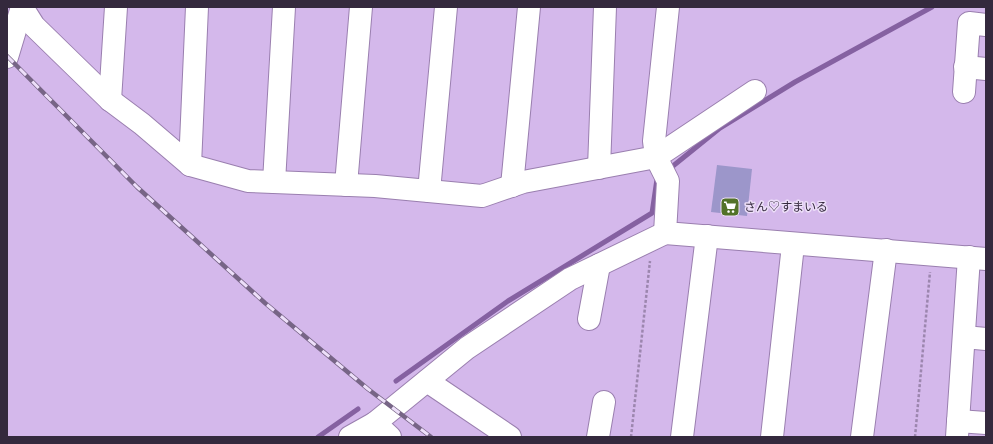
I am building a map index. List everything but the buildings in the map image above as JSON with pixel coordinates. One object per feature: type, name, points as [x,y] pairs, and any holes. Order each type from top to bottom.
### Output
[{"type":"street","points":[[7,57],[22,7]]},
{"type":"street","points":[[22,7],[34,26],[110,100],[142,124],[190,165],[248,181],[346,185],[482,196],[523,182],[656,157],[755,91]]},
{"type":"street","points":[[110,100],[116,7]]},
{"type":"street","points":[[190,165],[198,7]]},
{"type":"street","points":[[274,182],[284,7]]},
{"type":"street","points":[[346,185],[361,7]]},
{"type":"street","points":[[429,191],[446,7]]},
{"type":"street","points":[[512,186],[529,7]]},
{"type":"street","points":[[599,168],[605,7]]},
{"type":"street","points":[[659,236],[668,181],[656,157],[654,140],[668,7]]},
{"type":"street","points":[[964,92],[976,68],[969,23],[986,25]]},
{"type":"street","points":[[350,437],[383,425],[406,397],[467,348],[570,279],[659,236],[707,236],[793,245],[886,250],[978,258],[964,337],[957,429],[986,423]]},
{"type":"street","points":[[682,437],[707,236]]},
{"type":"street","points":[[772,437],[793,245]]},
{"type":"street","points":[[862,437],[886,250]]},
{"type":"street","points":[[590,319],[599,264]]},
{"type":"street","points":[[964,337],[986,339]]},
{"type":"street","points":[[427,381],[510,437]]},
{"type":"street","points":[[598,437],[604,402]]},
{"type":"path","points":[[631,437],[659,236]]},
{"type":"path","points":[[915,437],[931,254]]},
{"type":"waterway","points":[[668,170],[720,128],[795,82],[932,7]]},
{"type":"waterway","points":[[396,381],[508,301],[652,213],[658,177]]},
{"type":"waterway","points":[[318,437],[358,409]]},
{"type":"railway","points":[[7,56],[137,187],[265,303],[368,389],[431,437]]},
{"type":"place","name":"さん♡すまいる","points":[[730,207]]}]
